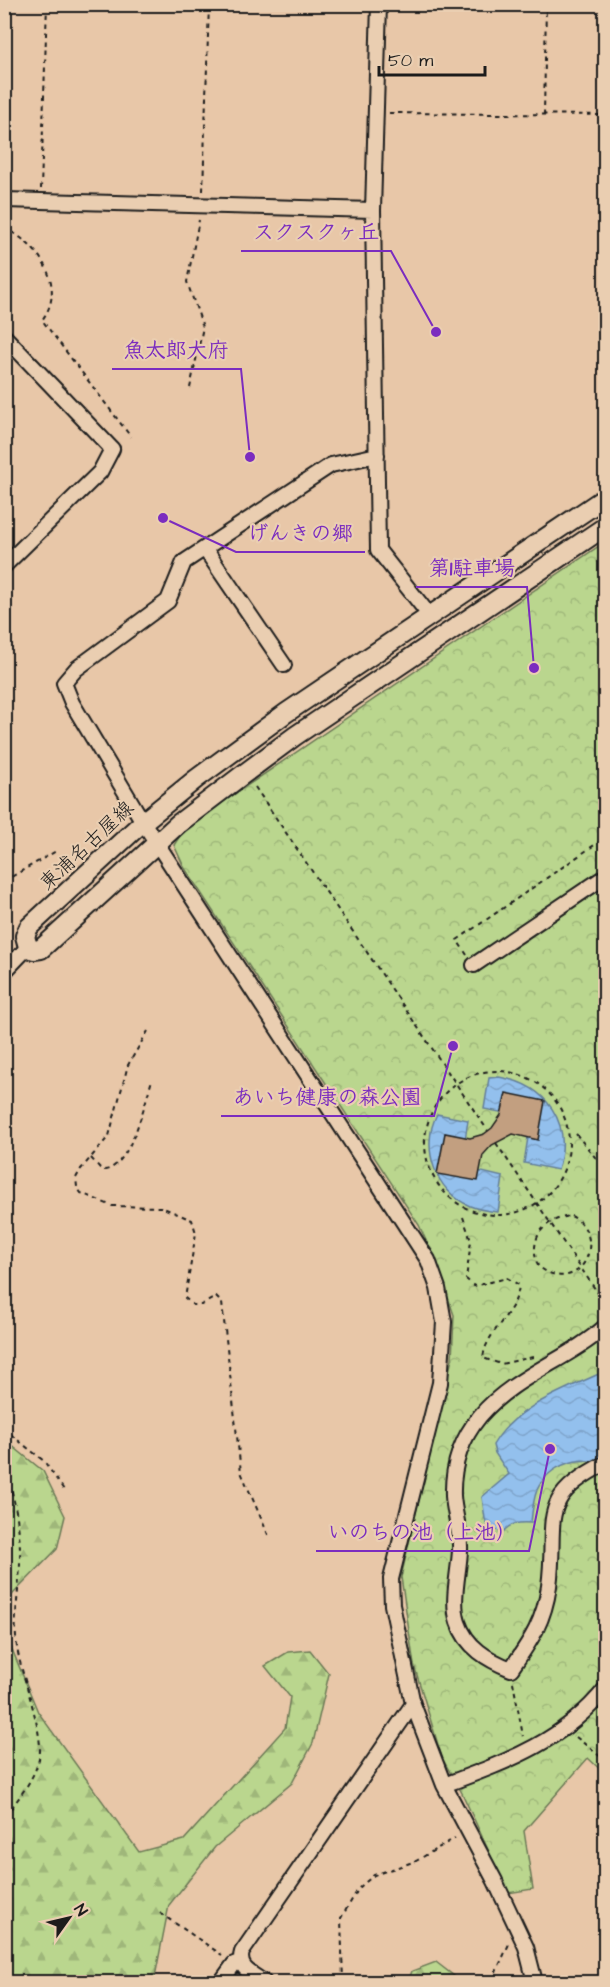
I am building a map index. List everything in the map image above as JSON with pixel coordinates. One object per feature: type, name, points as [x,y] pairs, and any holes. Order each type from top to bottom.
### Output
[{"type":"main road","name":"東浦名古屋線","points":[[28,947],[25,936],[29,927],[143,822],[270,724],[606,497]]},
{"type":"main road","points":[[28,947],[34,950],[41,949],[157,843],[295,736],[606,526]]},
{"type":"street","points":[[379,4],[373,210],[378,550],[430,616]]},
{"type":"street","points":[[4,200],[373,210]]},
{"type":"street","points":[[4,336],[112,449],[100,472],[4,566]]},
{"type":"street","points":[[377,455],[331,465],[184,562],[168,601],[76,669],[64,683],[72,703],[143,822],[428,1260],[438,1288],[444,1322],[440,1383],[391,1579],[392,1605],[412,1704],[444,1785],[520,1934],[535,1983]]},
{"type":"street","points":[[205,549],[284,665]]},
{"type":"street","points":[[474,965],[606,876]]},
{"type":"street","points":[[4,972],[28,947]]},
{"type":"street","points":[[603,1464],[560,1495],[550,1527],[549,1586],[538,1629],[511,1669],[491,1661],[472,1647],[458,1622],[456,1588],[460,1548],[453,1495],[454,1473],[463,1440],[481,1415],[522,1381],[606,1326]]},
{"type":"street","points":[[444,1785],[526,1754],[566,1727],[606,1688]]},
{"type":"street","points":[[221,1983],[237,1963],[242,1952],[412,1704]]},
{"type":"street","points":[[237,1963],[264,1983]]},
{"type":"path","points":[[41,201],[47,4]]},
{"type":"path","points":[[544,115],[546,4]]},
{"type":"path","points":[[375,113],[606,115]]},
{"type":"path","points":[[4,228],[33,247],[48,272],[52,302],[42,320],[131,437]]},
{"type":"path","points":[[251,782],[488,1131]]},
{"type":"path","points":[[474,965],[457,940],[606,837]]},
{"type":"path","points":[[4,881],[58,850]]},
{"type":"path","points":[[148,1031],[128,1065],[109,1136],[76,1178],[77,1187],[81,1193],[112,1206],[168,1208],[192,1220],[196,1233],[185,1298],[193,1305],[201,1305],[216,1297],[222,1303],[241,1472],[270,1539]]},
{"type":"path","points":[[486,1071],[512,1072],[533,1079],[553,1098],[568,1128],[568,1157],[559,1182],[552,1193],[538,1204],[522,1211],[498,1215],[482,1214],[453,1200],[441,1187],[430,1171],[424,1151],[425,1133],[428,1116],[437,1101],[456,1085],[486,1071]]},
{"type":"path","points":[[91,1158],[105,1170],[118,1164],[131,1142],[152,1080]]},
{"type":"path","points":[[576,1134],[595,1157],[606,1164]]},
{"type":"path","points":[[496,1143],[606,1305]]},
{"type":"path","points":[[590,1228],[583,1220],[571,1216],[549,1221],[541,1230],[534,1245],[538,1266],[555,1275],[574,1275],[591,1261]]},
{"type":"path","points":[[463,1217],[471,1242],[466,1279],[474,1286],[507,1278],[519,1285],[518,1297],[484,1346],[483,1358],[501,1364],[537,1356],[558,1358]]},
{"type":"path","points":[[4,1429],[37,1454],[64,1490]]},
{"type":"path","points":[[4,1465],[16,1510],[20,1539],[14,1620],[17,1646],[23,1679],[40,1739],[39,1757],[33,1773],[4,1818]]},
{"type":"path","points":[[511,1669],[526,1754]]},
{"type":"path","points":[[566,1727],[591,1751],[606,1761]]},
{"type":"path","points":[[343,1983],[341,1918],[359,1887],[374,1875],[416,1861],[468,1830]]},
{"type":"path","points":[[160,1913],[237,1963]]},
{"type":"path","points":[[499,1983],[496,1972],[512,1937],[520,1934]]},
{"type":"green space","points":[[605,542],[605,1774],[588,1758],[524,1831],[533,1889],[508,1893],[462,1793],[442,1758],[414,1665],[401,1577],[452,1359],[454,1315],[437,1265],[419,1225],[184,867],[174,845],[185,828]]},
{"type":"green space","points":[[5,1440],[43,1471],[65,1516],[57,1549],[11,1596],[9,1642],[38,1712],[139,1852],[184,1840],[285,1728],[290,1697],[265,1666],[288,1652],[310,1650],[329,1674],[313,1743],[292,1783],[215,1847],[169,1905],[154,1982],[5,1982]]},
{"type":"green space","points":[[436,1962],[454,1976],[456,1982],[408,1982],[412,1971]]},
{"type":"water","points":[[499,1077],[531,1088],[552,1109],[559,1122],[562,1137],[562,1153],[558,1170],[524,1163],[531,1118],[484,1109],[489,1078]]},
{"type":"water","points":[[437,1114],[468,1120],[461,1167],[503,1177],[498,1212],[470,1206],[448,1190],[440,1179],[434,1167],[430,1140]]},
{"type":"water","points":[[605,1371],[605,1467],[587,1461],[577,1461],[558,1468],[542,1481],[537,1490],[531,1523],[515,1524],[503,1532],[489,1528],[485,1519],[482,1497],[509,1474],[495,1453],[493,1445],[503,1431],[515,1419],[543,1400]]},
{"type":"building","points":[[506,1093],[545,1101],[538,1140],[513,1134],[492,1145],[483,1155],[478,1181],[437,1174],[445,1133],[470,1138],[484,1134],[492,1128],[501,1115]]},
{"type":"place","name":"スクスクヶ丘","points":[[436,332]]},
{"type":"place","name":"魚太郎大府","points":[[250,457]]},
{"type":"place","name":"げんきの郷","points":[[163,518]]},
{"type":"place","name":"第1駐車場","points":[[534,668]]},
{"type":"place","name":"あいち健康の森公園","points":[[453,1046]]},
{"type":"place","name":"いのちの池（上池）","points":[[550,1449]]}]
